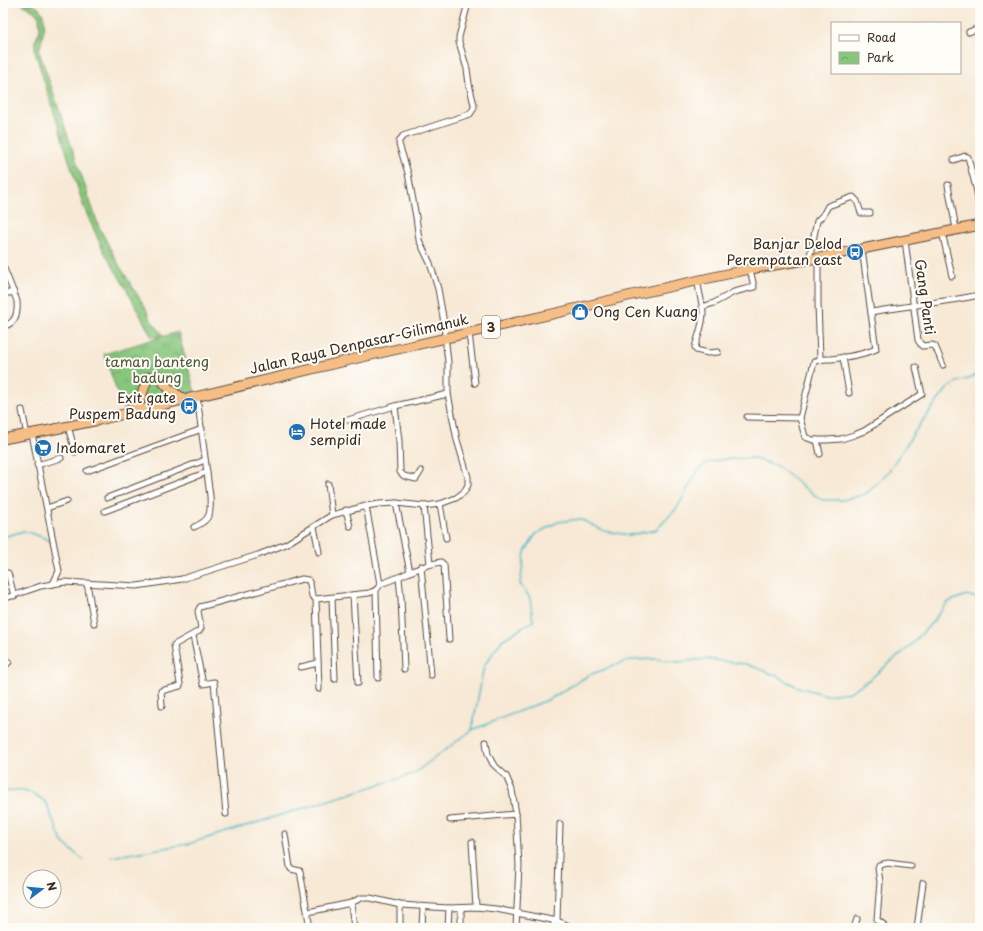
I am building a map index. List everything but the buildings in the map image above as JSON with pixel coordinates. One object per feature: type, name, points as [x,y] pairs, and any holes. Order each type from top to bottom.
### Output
[{"type":"highway","name":"Jalan Raya Denpasar-Gilimanuk","points":[[3,439],[127,414],[197,396],[632,294],[750,269],[814,259],[980,225]]},
{"type":"highway","points":[[158,376],[170,390],[185,400]]},
{"type":"highway","points":[[127,414],[139,403],[148,378]]},
{"type":"street","points":[[3,599],[30,589],[64,582],[137,586],[182,579],[286,544],[332,515],[346,510],[366,506],[396,504],[424,506],[440,504],[460,496],[468,485],[468,477],[457,440],[448,394],[448,362],[444,317],[438,289],[430,263],[419,240],[408,173],[399,140],[403,136],[470,114],[473,111],[474,105],[459,37],[468,3]]},
{"type":"street","points":[[969,32],[976,28],[980,28]]},
{"type":"street","points":[[954,160],[965,156],[968,157],[978,192],[980,214]]},
{"type":"street","points":[[948,185],[956,229]]},
{"type":"street","points":[[820,358],[818,303],[814,259],[817,221],[823,215],[828,206],[854,197],[860,213],[870,213]]},
{"type":"street","points":[[942,232],[952,276]]},
{"type":"street","name":"Gang Panti","points":[[905,240],[919,343],[922,346],[935,346],[943,365]]},
{"type":"street","points":[[862,249],[876,349],[843,357],[830,359],[820,358],[814,362],[800,418],[805,436],[817,440],[841,439],[854,435],[922,394],[916,367]]},
{"type":"street","points":[[3,266],[17,301],[17,315],[9,325],[3,326]]},
{"type":"street","points":[[702,307],[714,303],[734,292],[754,287],[750,269]]},
{"type":"street","points":[[698,281],[698,292],[702,307],[702,324],[695,347],[696,350],[708,353],[718,352]]},
{"type":"street","points":[[3,294],[14,292]]},
{"type":"street","points":[[871,312],[980,295]]},
{"type":"street","points":[[469,333],[475,383]]},
{"type":"street","points":[[843,357],[848,394]]},
{"type":"street","points":[[348,420],[395,406],[448,394]]},
{"type":"street","points":[[194,527],[203,524],[211,511],[197,396]]},
{"type":"street","points":[[395,406],[399,441],[400,472],[404,476],[416,479],[421,471]]},
{"type":"street","points":[[22,410],[47,508],[59,571],[53,584]]},
{"type":"street","points":[[747,417],[800,418]]},
{"type":"street","points":[[68,426],[75,452]]},
{"type":"street","points":[[87,471],[202,429]]},
{"type":"street","points":[[817,440],[820,454]]},
{"type":"street","points":[[37,465],[61,458]]},
{"type":"street","points":[[107,498],[206,460]]},
{"type":"street","points":[[105,511],[207,472]]},
{"type":"street","points":[[328,484],[332,515]]},
{"type":"street","points":[[47,508],[67,501]]},
{"type":"street","points":[[396,504],[410,572]]},
{"type":"street","points":[[440,504],[446,538]]},
{"type":"street","points":[[366,506],[380,584],[376,591],[378,678]]},
{"type":"street","points":[[424,506],[430,564]]},
{"type":"street","points":[[346,510],[350,526]]},
{"type":"street","points":[[314,527],[319,552]]},
{"type":"street","points":[[380,584],[399,578],[421,566],[441,562],[444,565],[449,639]]},
{"type":"street","points":[[421,566],[430,675]]},
{"type":"street","points":[[8,573],[14,596]]},
{"type":"street","points":[[399,578],[404,669]]},
{"type":"street","points":[[162,706],[161,691],[180,686],[174,645],[193,636],[199,631],[198,611],[200,607],[302,579],[308,580],[314,598],[319,689]]},
{"type":"street","points":[[87,583],[94,623]]},
{"type":"street","points":[[314,598],[332,598],[376,591]]},
{"type":"street","points":[[353,595],[358,683]]},
{"type":"street","points":[[332,598],[335,679]]},
{"type":"street","points":[[193,636],[203,684],[214,682],[226,814]]},
{"type":"street","points":[[3,668],[9,662]]},
{"type":"street","points":[[301,667],[318,663]]},
{"type":"street","points":[[486,742],[488,754],[493,764],[506,776],[510,784],[516,814],[519,865],[518,913],[516,928]]},
{"type":"street","points":[[450,820],[516,814]]},
{"type":"street","points":[[554,928],[556,921],[560,824]]},
{"type":"street","points":[[285,834],[290,867],[291,869],[300,871],[310,928]]},
{"type":"street","points":[[472,842],[476,907]]},
{"type":"street","points":[[884,928],[883,924],[877,920],[880,882],[878,868],[879,866],[888,863],[911,866]]},
{"type":"street","points":[[917,928],[923,883]]},
{"type":"street","points":[[308,912],[351,903],[362,898],[370,898],[400,905],[449,908],[476,907],[518,913],[556,921],[574,928],[580,928]]},
{"type":"street","points":[[351,903],[354,928]]},
{"type":"street","points":[[400,905],[400,928]]},
{"type":"street","points":[[422,928],[423,906]]},
{"type":"street","points":[[448,928],[449,908]]},
{"type":"street","points":[[461,908],[462,928]]},
{"type":"street","points":[[854,928],[857,919]]},
{"type":"green space","points":[[20,3],[31,4],[38,7],[42,12],[44,26],[39,51],[99,227],[151,320],[163,335],[156,337],[151,336],[128,292],[103,250],[84,208],[35,52],[35,41],[40,30],[39,17],[34,11]]},
{"type":"green space","name":"taman banteng badung","points":[[178,332],[195,392],[123,409],[104,354]]},
{"type":"waterway","points":[[472,730],[484,666],[502,640],[533,621],[530,598],[520,584],[525,552],[536,534],[558,522],[580,519],[604,531],[629,535],[656,530],[677,508],[698,470],[708,462],[725,459],[752,458],[777,466],[822,500],[843,500],[866,494],[888,472],[920,424],[947,389],[957,382],[968,379],[980,372]]},
{"type":"waterway","points":[[3,537],[24,531],[52,542]]},
{"type":"waterway","points":[[111,857],[188,844],[413,774],[472,730],[550,699],[589,675],[630,660],[656,659],[678,662],[707,659],[746,664],[775,675],[798,687],[827,695],[850,692],[870,679],[908,648],[929,626],[948,602],[967,595],[980,599]]},
{"type":"waterway","points":[[3,793],[15,790],[25,790],[43,800],[47,805],[62,842],[83,860]]},
{"type":"place","name":"Banjar Delod Perempatan east","points":[[855,252]]},
{"type":"place","name":"Ong Cen Kuang","points":[[580,312]]},
{"type":"place","name":"Exit gate Puspem Badung","points":[[189,406]]},
{"type":"place","name":"Hotel made sempidi","points":[[297,432]]},
{"type":"place","name":"Indomaret","points":[[43,448]]}]
